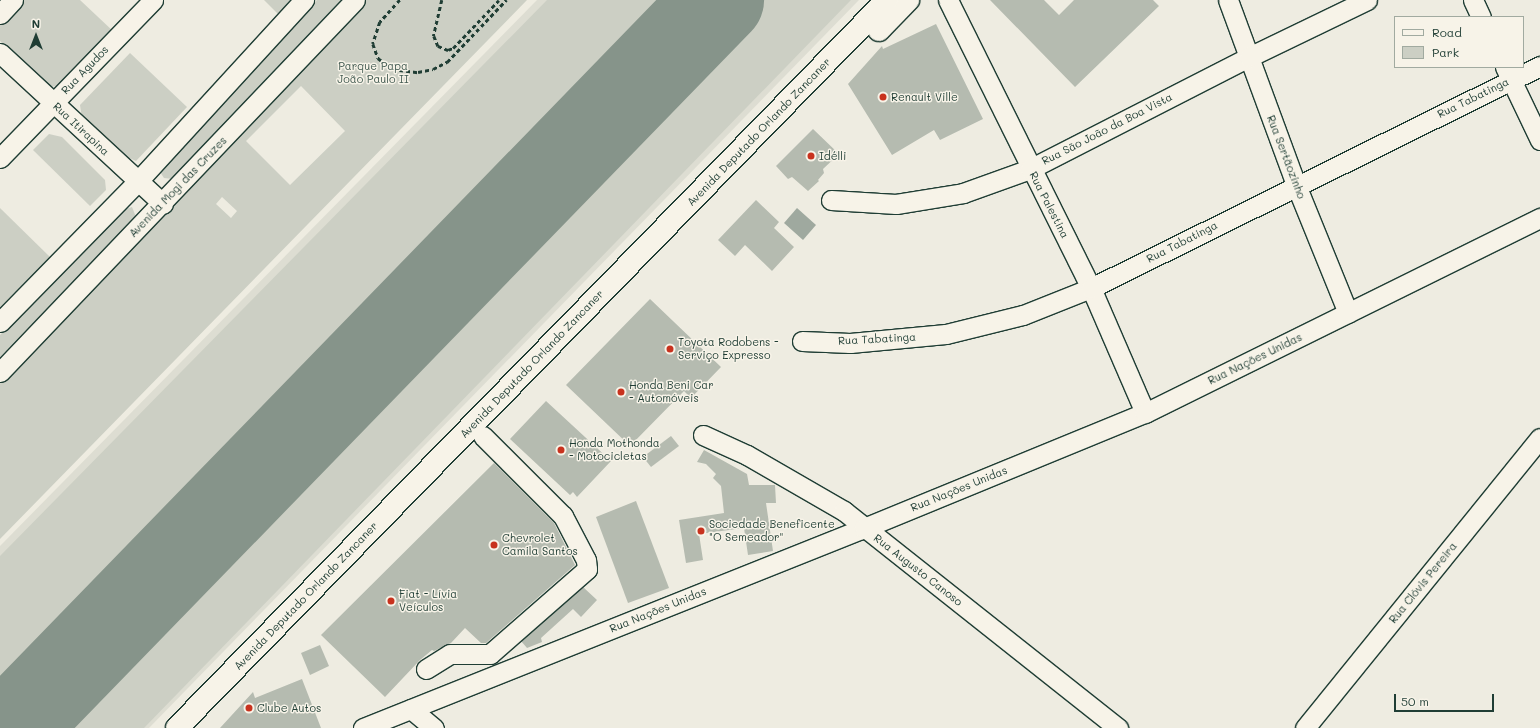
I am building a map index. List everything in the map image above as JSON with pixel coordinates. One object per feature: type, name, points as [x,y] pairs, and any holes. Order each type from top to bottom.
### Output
[{"type":"main road","name":"Avenida Deputado Orlando Zancaner","points":[[198,728],[483,436],[902,0]]},
{"type":"main road","name":"Avenida Deputado Orlando Zancaner","points":[[177,728],[902,0]]},
{"type":"street","points":[[0,14],[13,0]]},
{"type":"street","name":"Rua Agudos","points":[[0,158],[153,0]]},
{"type":"street","points":[[0,322],[138,181],[304,0]]},
{"type":"street","name":"Avenida Mogi das Cruzes","points":[[0,372],[163,204],[355,0]]},
{"type":"street","name":"Rua Palestina","points":[[948,0],[1030,168],[1091,288],[1145,413]]},
{"type":"street","name":"Rua Sertãozinho","points":[[1228,0],[1296,185],[1348,313]]},
{"type":"street","name":"Rua São João da Boa Vista","points":[[831,200],[896,204],[963,193],[1030,168],[1249,56],[1366,0]]},
{"type":"street","points":[[1473,0],[1481,16]]},
{"type":"street","name":"Rua Itirapina","points":[[0,53],[163,204]]},
{"type":"street","name":"Rua Tabatinga","points":[[802,341],[850,342],[946,334],[1023,315],[1091,288],[1296,185],[1508,73],[1540,66]]},
{"type":"street","points":[[1508,73],[1540,140]]},
{"type":"street","name":"Rua Nações Unidas","points":[[363,728],[864,528],[1145,413],[1540,218]]},
{"type":"street","name":"Rua Augusto Canoso","points":[[703,435],[747,455],[844,511],[1118,728]]},
{"type":"street","points":[[426,669],[450,654],[490,654],[587,569],[586,560],[563,516],[483,436]]},
{"type":"street","name":"Rua Clóvis Pereira","points":[[1305,728],[1540,438]]},
{"type":"street","points":[[411,709],[434,728]]},
{"type":"path","points":[[400,0],[380,22],[373,44],[378,58],[392,69],[418,72],[433,69],[447,62],[506,0]]},
{"type":"path","points":[[442,0],[434,36],[438,46],[448,50],[453,48],[499,0]]},
{"type":"shaded area","points":[[537,0],[859,0],[149,728],[0,728],[0,546]]},
{"type":"shaded area","points":[[797,208],[816,225],[803,240],[784,223]]},
{"type":"green space","points":[[21,0],[80,0],[114,32],[59,86],[47,87],[0,41],[0,22]]},
{"type":"green space","points":[[264,0],[293,0],[279,15]]},
{"type":"green space","points":[[317,0],[345,0],[173,179],[164,178],[160,172],[159,164]]},
{"type":"green space","name":"Parque Papa João Paulo II","points":[[362,0],[527,0],[0,539],[0,375]],"holes":[[[301,86],[345,131],[290,185],[246,141]],[[222,197],[237,211],[231,218],[216,204]]]},
{"type":"green space","points":[[547,0],[690,0],[0,707],[0,556]]},
{"type":"green space","points":[[751,0],[851,0],[144,728],[46,728]]},
{"type":"green space","points":[[130,53],[187,107],[136,161],[114,151],[82,118],[80,105]]},
{"type":"green space","points":[[49,134],[62,137],[105,180],[106,190],[90,206],[33,150]]},
{"type":"green space","points":[[132,207],[136,217],[0,357],[0,335],[120,211]]},
{"type":"green space","points":[[0,208],[50,257],[0,307]]},
{"type":"building","points":[[990,0],[1044,0],[1059,15],[1074,0],[1153,0],[1159,6],[1075,87]]},
{"type":"building","points":[[936,24],[983,119],[940,140],[934,130],[892,155],[848,84],[882,46],[883,49]]},
{"type":"building","points":[[813,129],[839,154],[823,169],[824,173],[818,180],[819,181],[808,191],[792,177],[788,179],[776,166]]},
{"type":"building","points":[[756,200],[779,222],[774,228],[794,247],[772,271],[745,245],[735,256],[718,240]]},
{"type":"building","points":[[650,299],[721,367],[691,398],[684,391],[630,446],[566,385]]},
{"type":"building","name":"Honda Mothonda - Motocicletas","points":[[546,401],[611,461],[577,497],[573,492],[570,495],[510,439]]},
{"type":"building","points":[[671,436],[679,446],[651,467],[643,457]]},
{"type":"building","points":[[704,450],[747,474],[749,485],[775,485],[776,503],[766,503],[773,551],[748,555],[744,528],[699,534],[703,560],[686,563],[679,520],[724,513],[721,486],[713,478],[716,474],[706,464],[697,462]]},
{"type":"building","name":"Chevrolet Camila Santos","points":[[494,463],[554,523],[575,565],[486,643],[481,643],[465,628],[451,643],[434,651],[432,650],[420,660],[385,697],[321,635]]},
{"type":"building","points":[[636,501],[669,588],[628,603],[596,517]]},
{"type":"building","points":[[583,587],[597,600],[581,617],[573,609],[541,638],[542,642],[527,648],[521,641]]},
{"type":"building","points":[[320,645],[329,666],[310,675],[301,653]]},
{"type":"building","points":[[302,679],[321,728],[220,728],[253,692],[255,698]]},
{"type":"runway","points":[[12,728],[719,0]]},
{"type":"place","name":"Renault Ville","points":[[883,97]]},
{"type":"place","name":"Idélli","points":[[811,156]]},
{"type":"place","name":"Toyota Rodobens - Serviço Expresso","points":[[670,349]]},
{"type":"place","name":"Honda Beni Car - Automóveis","points":[[621,392]]},
{"type":"place","name":"Honda Mothonda - Motocicletas","points":[[561,450]]},
{"type":"place","name":"Sociedade Beneficente \"O Semeador\"","points":[[701,531]]},
{"type":"place","name":"Chevrolet Camila Santos","points":[[494,545]]},
{"type":"place","name":"Fiat - Lívia Veículos","points":[[391,601]]},
{"type":"place","name":"Clube Autos","points":[[249,708]]}]
